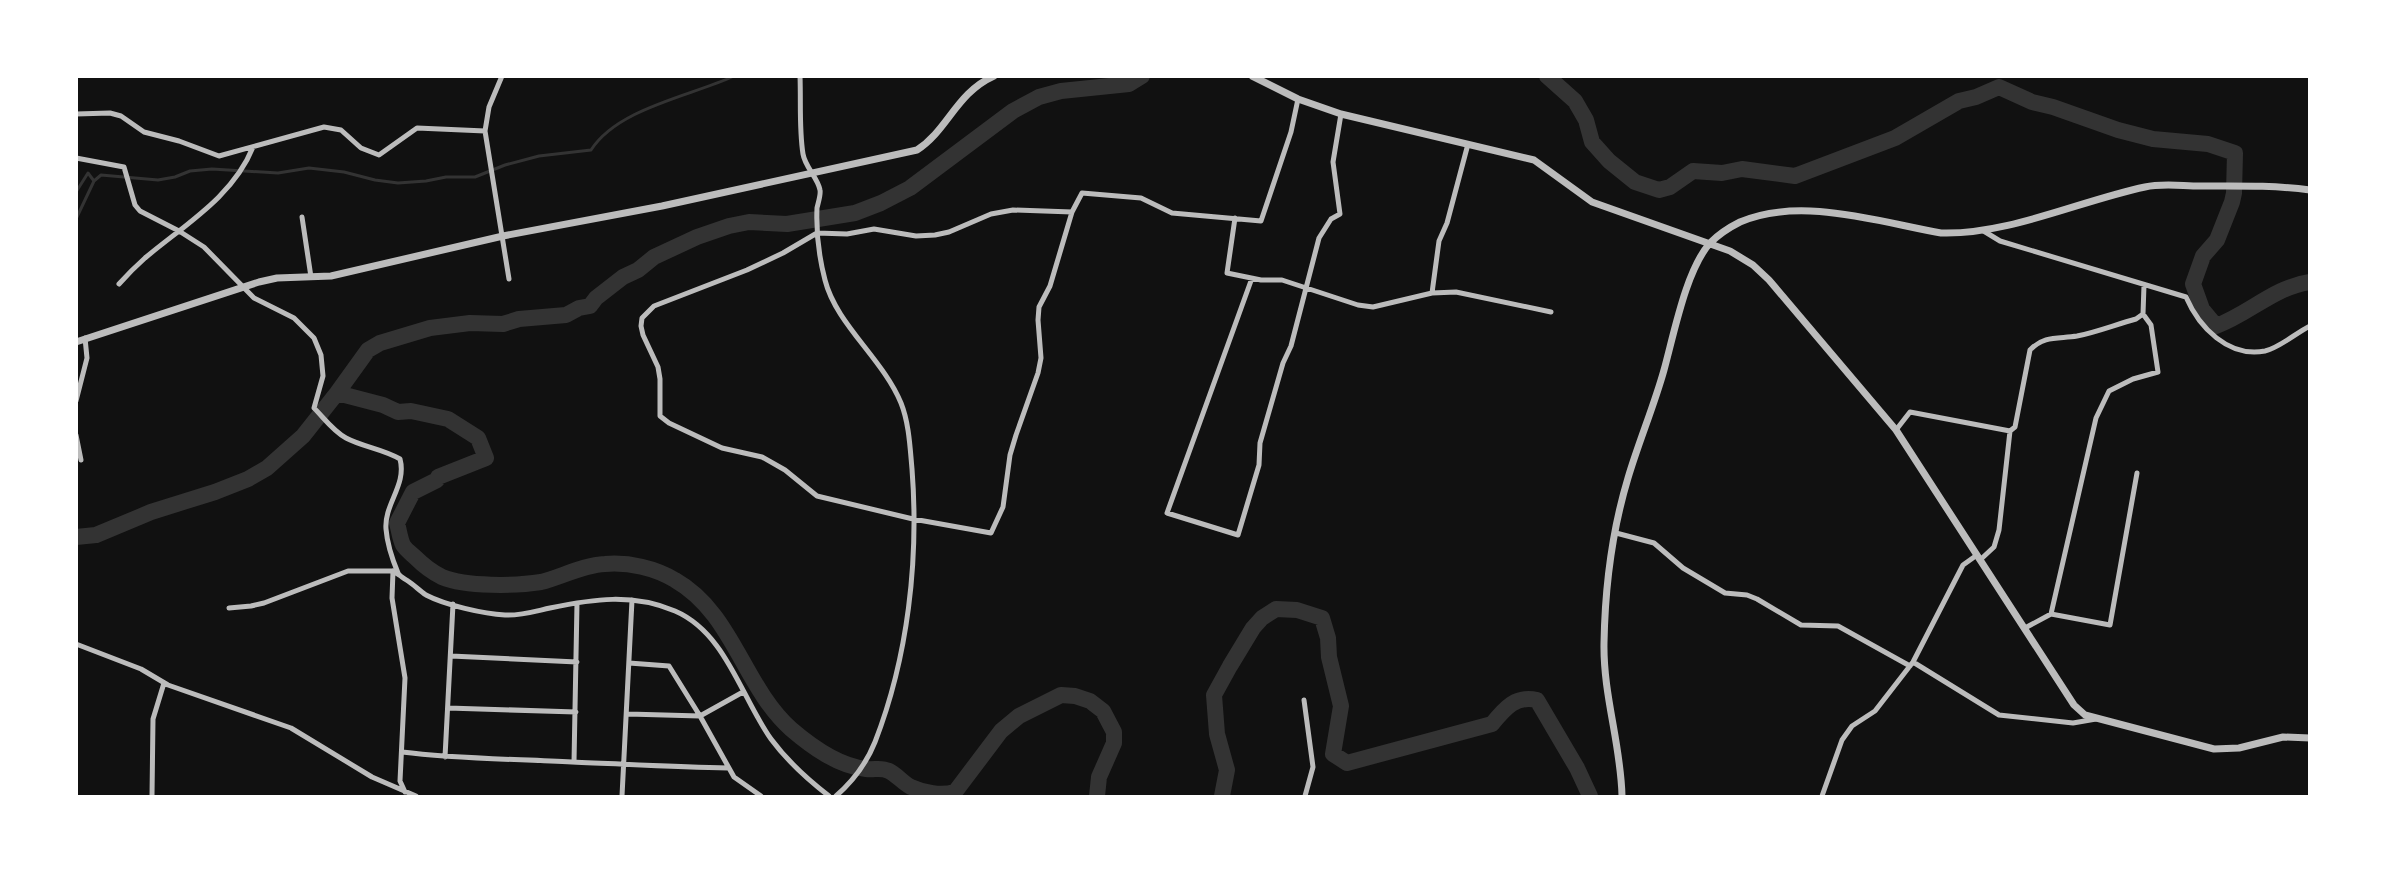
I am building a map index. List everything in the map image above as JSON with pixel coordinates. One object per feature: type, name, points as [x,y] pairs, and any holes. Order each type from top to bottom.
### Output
[{"type":"street","points":[[502,76],[489,107],[485,131],[509,279]]},
{"type":"street","points":[[800,76],[803,155],[820,190],[817,231],[825,280],[830,297],[890,380],[902,405],[909,439],[914,519],[906,617],[898,669],[868,756],[850,784],[836,796]]},
{"type":"street","points":[[76,342],[258,282],[277,278],[331,276],[503,236],[662,206],[917,150],[928,143],[955,107],[980,82],[994,76]]},
{"type":"street","points":[[1252,76],[1298,99],[1341,114],[1534,160],[1592,202],[1710,243],[1730,251],[1753,265],[1769,280],[1896,430],[2074,705],[2085,715],[2226,750],[2283,737],[2310,738]]},
{"type":"street","points":[[1072,212],[1013,210],[991,214],[950,232],[931,235],[916,236],[874,229],[847,234],[817,231],[783,253],[747,270],[654,306],[642,318],[643,335],[659,373],[660,416],[669,423],[722,448],[762,457],[784,470],[817,496],[914,519],[991,533],[1003,507],[1016,435],[1038,373],[1041,358],[1039,307],[1050,286],[1072,212],[1082,193],[1140,198],[1172,213],[1261,221],[1291,132],[1298,99]]},
{"type":"street","points":[[76,114],[110,113],[121,116],[144,132],[179,141],[219,156],[324,127],[341,130],[361,148],[379,155],[417,128],[485,131]]},
{"type":"street","points":[[1252,278],[1167,513],[1238,535],[1259,465],[1260,443],[1282,363],[1291,346],[1308,287],[1319,238],[1331,219],[1340,214],[1333,162],[1341,114]]},
{"type":"street","points":[[1432,293],[1438,241],[1447,223],[1468,144]]},
{"type":"street","points":[[119,284],[143,259],[204,211],[237,175],[249,158],[253,147]]},
{"type":"street","points":[[76,158],[124,167],[135,205],[204,247],[254,298],[294,318],[314,338],[321,355],[322,376],[314,408],[347,439],[389,452],[400,459],[403,469],[401,483],[390,509],[386,528],[399,575]]},
{"type":"street","points":[[1622,796],[1604,663],[1606,595],[1628,479],[1660,383],[1691,275],[1710,243],[1737,223],[1757,216],[1796,210],[1838,214],[1941,233],[1998,228],[2148,186],[2264,186],[2310,190]]},
{"type":"street","points":[[302,217],[311,277]]},
{"type":"street","points":[[1235,218],[1227,273],[1252,278],[1282,280],[1358,305],[1373,307],[1432,293],[1456,291],[1551,312]]},
{"type":"street","points":[[1982,231],[2000,241],[2186,297],[2193,312],[2220,342],[2236,349],[2267,350],[2310,326]]},
{"type":"street","points":[[2051,614],[2096,418],[2109,390],[2133,379],[2158,372],[2151,325],[2143,314],[2144,285]]},
{"type":"street","points":[[1822,796],[1842,740],[1852,726],[1875,711],[1911,664],[1963,565],[1994,547],[1999,530],[2010,431],[2015,427],[2030,350],[2038,342],[2049,338],[2078,336],[2136,319],[2143,314]]},
{"type":"street","points":[[76,401],[87,358],[85,338]]},
{"type":"street","points":[[1896,430],[1910,412],[2010,431]]},
{"type":"street","points":[[76,435],[81,460]]},
{"type":"street","points":[[2025,628],[2051,614],[2110,625],[2137,473]]},
{"type":"street","points":[[1616,533],[1654,543],[1683,568],[1725,593],[1747,595],[1757,599],[1801,625],[1838,626],[1911,664],[1999,715],[2073,723],[2096,719]]},
{"type":"street","points":[[229,608],[264,603],[348,571],[393,571],[427,595],[453,604],[505,615],[520,615],[611,598],[632,600],[674,611],[700,626],[719,650],[770,738],[792,766],[829,796]]},
{"type":"street","points":[[393,571],[392,598],[405,678],[400,781],[406,795]]},
{"type":"street","points":[[622,796],[628,714],[632,600]]},
{"type":"street","points":[[573,762],[577,603]]},
{"type":"street","points":[[445,757],[453,604]]},
{"type":"street","points":[[76,644],[141,669],[164,683],[291,728],[372,777],[406,795],[416,796]]},
{"type":"street","points":[[451,656],[577,662]]},
{"type":"street","points":[[629,663],[669,666],[734,777],[761,796]]},
{"type":"street","points":[[152,796],[153,719],[164,683]]},
{"type":"street","points":[[628,714],[700,716],[744,692]]},
{"type":"street","points":[[1304,700],[1313,766],[1305,796]]},
{"type":"street","points":[[448,708],[576,712]]},
{"type":"street","points":[[402,752],[445,757],[625,766],[728,768]]},
{"type":"waterway","points":[[76,219],[94,181],[101,175],[158,180],[190,171],[212,169],[278,173],[309,168],[344,172],[398,183],[446,177],[475,177],[505,165],[539,156],[591,150],[603,136],[637,113],[734,76]]},
{"type":"waterway","points":[[76,537],[96,535],[151,512],[215,492],[248,479],[267,468],[303,436],[368,350],[380,343],[430,328],[470,323],[503,324],[519,319],[566,315],[579,308],[590,306],[596,298],[623,277],[638,270],[654,257],[697,237],[749,222],[787,224],[855,213],[910,188],[1013,111],[1039,97],[1061,91],[1129,84],[1142,76]]},
{"type":"waterway","points":[[1547,76],[1575,101],[1586,120],[1592,142],[1609,161],[1635,182],[1659,190],[1670,187],[1693,171],[1722,173],[1742,169],[1795,176],[1895,138],[1959,101],[1976,97],[1999,87],[2032,102],[2118,130],[2153,139],[2208,144],[2235,153],[2232,202],[2217,240],[2203,256],[2193,284],[2202,309],[2216,326],[2285,289],[2310,282]]},
{"type":"waterway","points":[[76,192],[88,173],[94,181]]},
{"type":"waterway","points":[[337,393],[383,405],[398,412],[411,411],[448,419],[478,438],[486,458],[438,477],[437,480],[413,492],[397,523],[404,547],[425,566],[442,577],[464,583],[491,585],[541,582],[597,565],[623,564],[659,572],[695,594],[711,611],[775,712],[799,736],[845,764],[866,769],[886,770],[911,787],[927,792],[938,794],[955,792],[1001,731],[1019,716],[1061,695],[1075,696],[1090,701],[1103,711],[1114,732],[1114,743],[1099,777],[1097,796]]},
{"type":"waterway","points":[[1222,796],[1227,770],[1217,734],[1214,695],[1253,628],[1262,618],[1276,609],[1297,610],[1322,618],[1341,706],[1333,754],[1347,763],[1492,724],[1512,704],[1523,699],[1530,699],[1537,700],[1577,768],[1590,796]]}]
